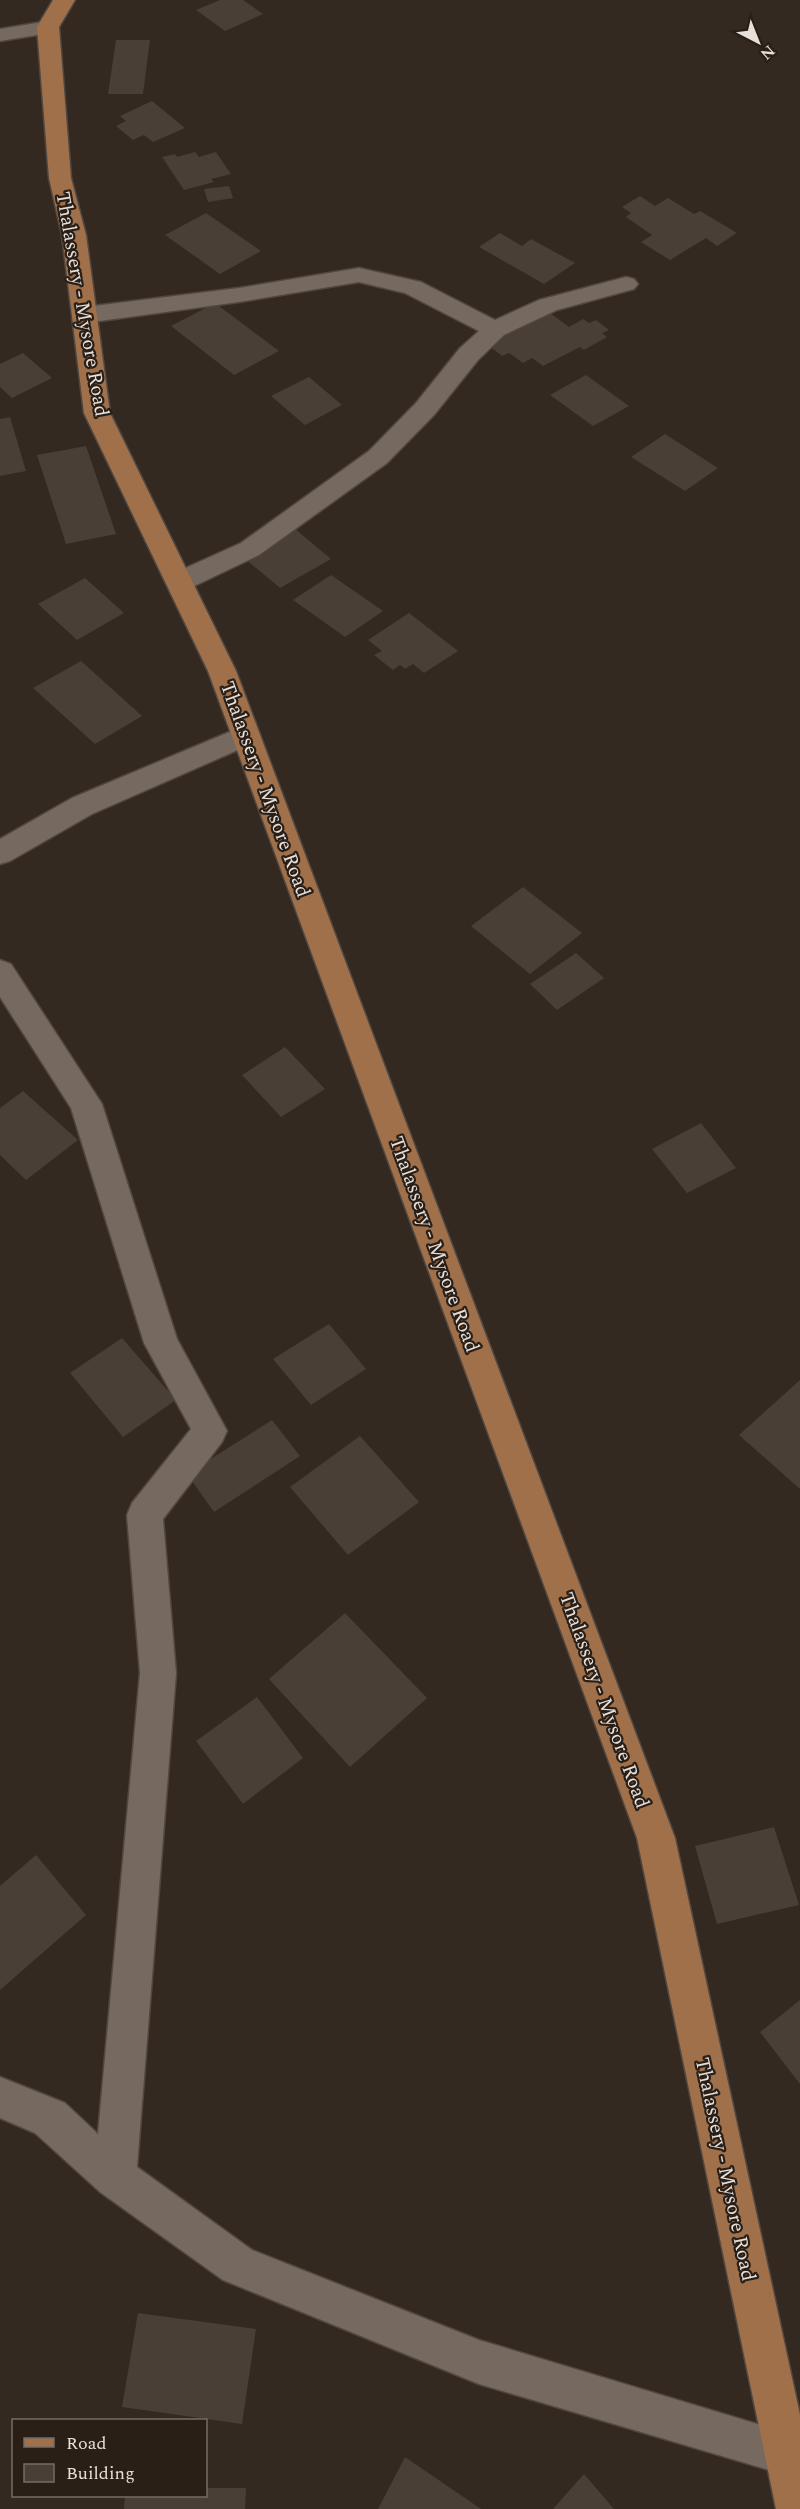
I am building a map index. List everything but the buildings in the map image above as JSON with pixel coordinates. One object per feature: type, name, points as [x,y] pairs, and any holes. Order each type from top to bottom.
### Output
[{"type":"main road","name":"Thalassery - Mysore Road","points":[[56,13],[60,178],[74,235],[97,413],[222,671],[656,1838],[798,2509]]},
{"type":"street","points":[[0,35],[56,13]]},
{"type":"street","points":[[85,315],[239,295],[359,275],[413,287],[495,330]]},
{"type":"street","points":[[179,582],[250,549],[378,457],[425,409],[469,354],[495,330],[548,305],[626,284]]},
{"type":"street","points":[[0,853],[82,806],[246,735]]},
{"type":"street","points":[[0,972],[86,1104],[161,1343],[210,1431],[145,1515],[158,1672],[115,2177]]},
{"type":"street","points":[[0,2097],[50,2118],[115,2177],[238,2265],[480,2362],[786,2453]]}]
